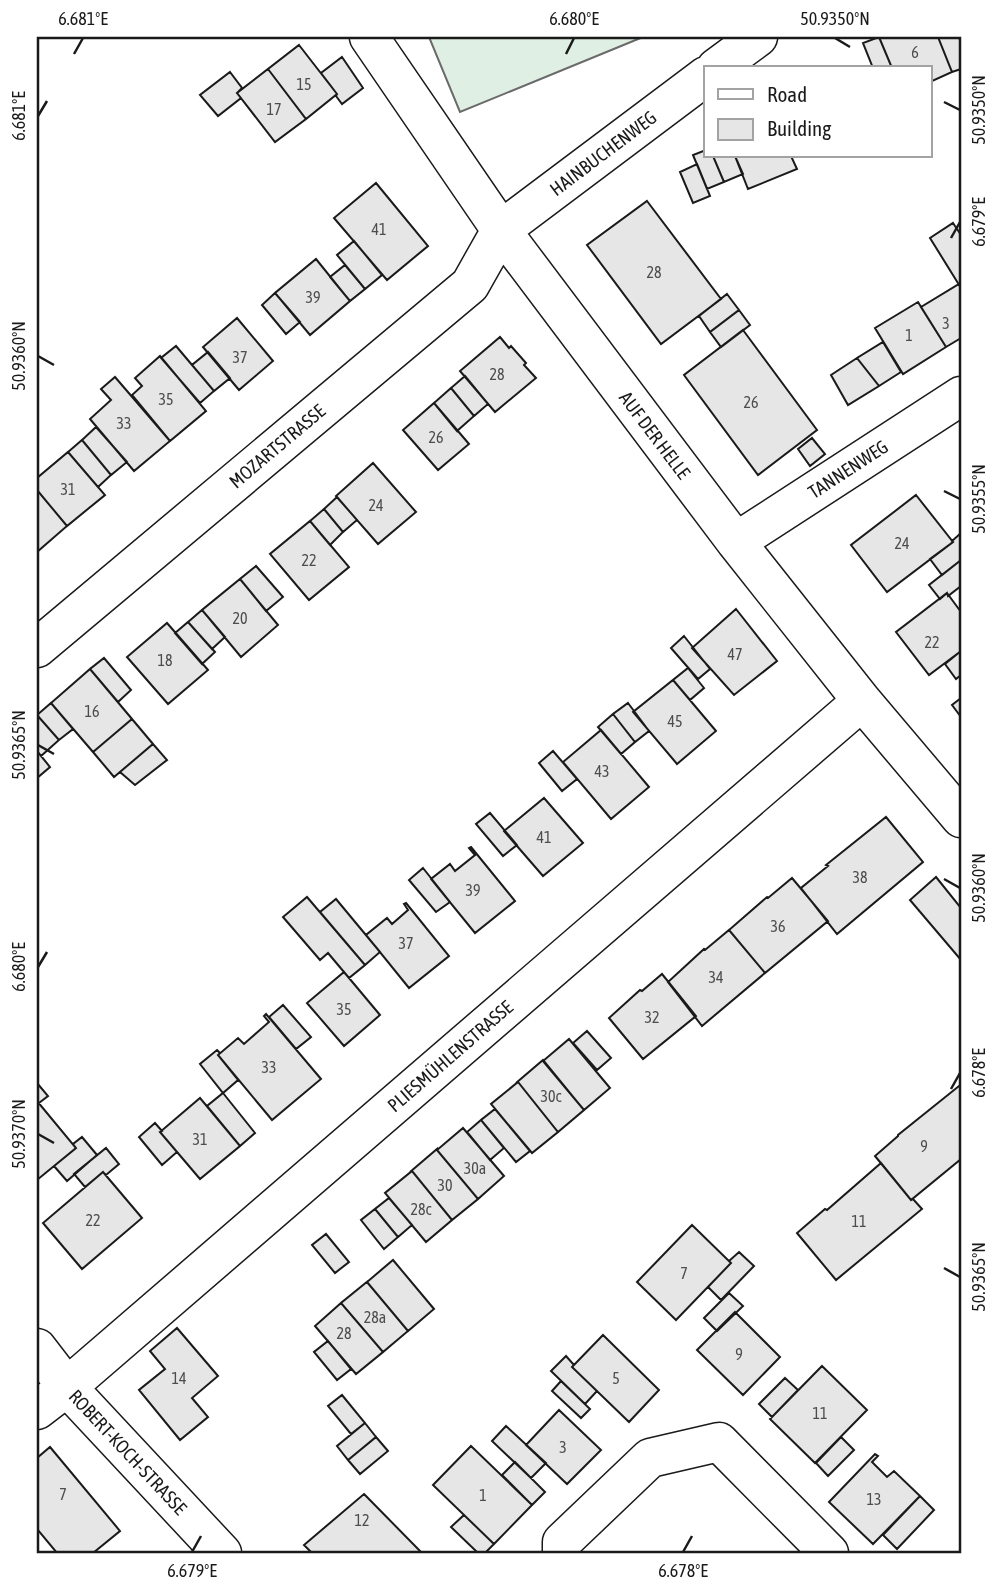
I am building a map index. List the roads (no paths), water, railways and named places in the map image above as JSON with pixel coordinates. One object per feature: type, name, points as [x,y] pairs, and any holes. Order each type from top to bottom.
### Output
[{"type":"street","name":"AUF DER HELLE","points":[[369,37],[501,230],[736,542],[862,701],[961,818]]},
{"type":"street","points":[[719,66],[758,37]]},
{"type":"street","name":"HAINBUCHENWEG","points":[[501,230],[704,78]]},
{"type":"street","name":"MOZARTSTRASSE","points":[[37,648],[470,285],[501,230]]},
{"type":"street","name":"TANNENWEG","points":[[736,542],[961,396]]},
{"type":"street","name":"PLIESMÜHLENSTRASSE","points":[[37,1410],[67,1387],[862,701]]},
{"type":"street","name":"ROBERT-KOCH-STRASSE","points":[[37,1348],[67,1387],[222,1553]]},
{"type":"street","points":[[562,1553],[562,1542],[650,1458],[719,1442],[829,1553]]}]
